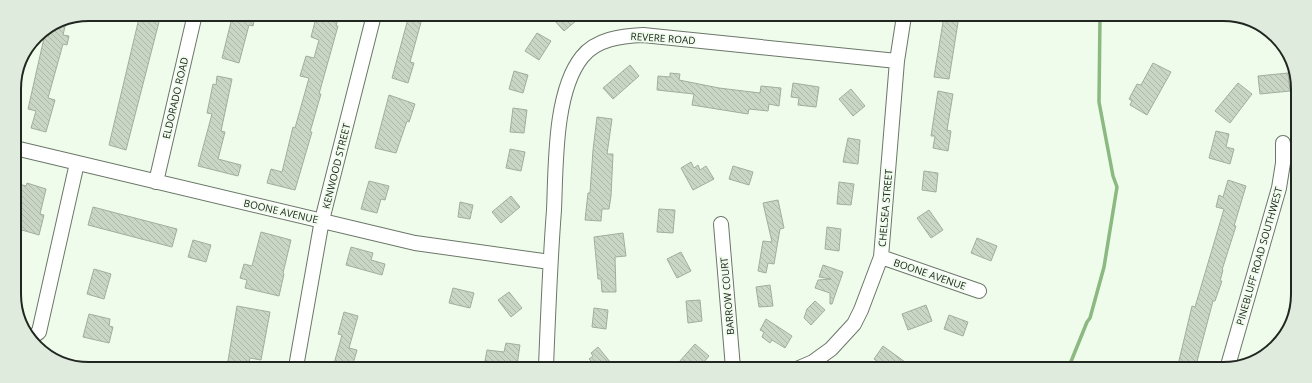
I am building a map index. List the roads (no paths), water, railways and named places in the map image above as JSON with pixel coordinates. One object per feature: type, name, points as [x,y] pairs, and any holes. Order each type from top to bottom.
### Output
[{"type":"street","name":"ELDORADO ROAD","points":[[156,182],[193,21]]},
{"type":"street","name":"KENWOOD STREET","points":[[297,362],[322,220],[372,21]]},
{"type":"street","name":"CHELSEA STREET","points":[[813,362],[831,349],[854,324],[861,310],[881,257],[897,61],[903,21]]},
{"type":"street","name":"REVERE ROAD","points":[[546,362],[550,262],[561,109],[567,87],[576,66],[589,49],[599,43],[626,36],[643,35],[897,61]]},
{"type":"street","name":"PINEBLUFF ROAD SOUTHWEST","points":[[1228,362],[1279,188],[1283,163],[1283,143]]},
{"type":"street","name":"BOONE AVENUE","points":[[21,150],[415,243],[550,262]]},
{"type":"street","points":[[35,335],[39,332],[77,163]]},
{"type":"street","name":"BARROW COURT","points":[[721,224],[732,362]]},
{"type":"street","name":"BOONE AVENUE","points":[[881,257],[979,292]]},
{"type":"waterway","points":[[1071,362],[1090,318],[1104,267],[1117,187],[1113,176],[1099,102],[1100,21]]}]
